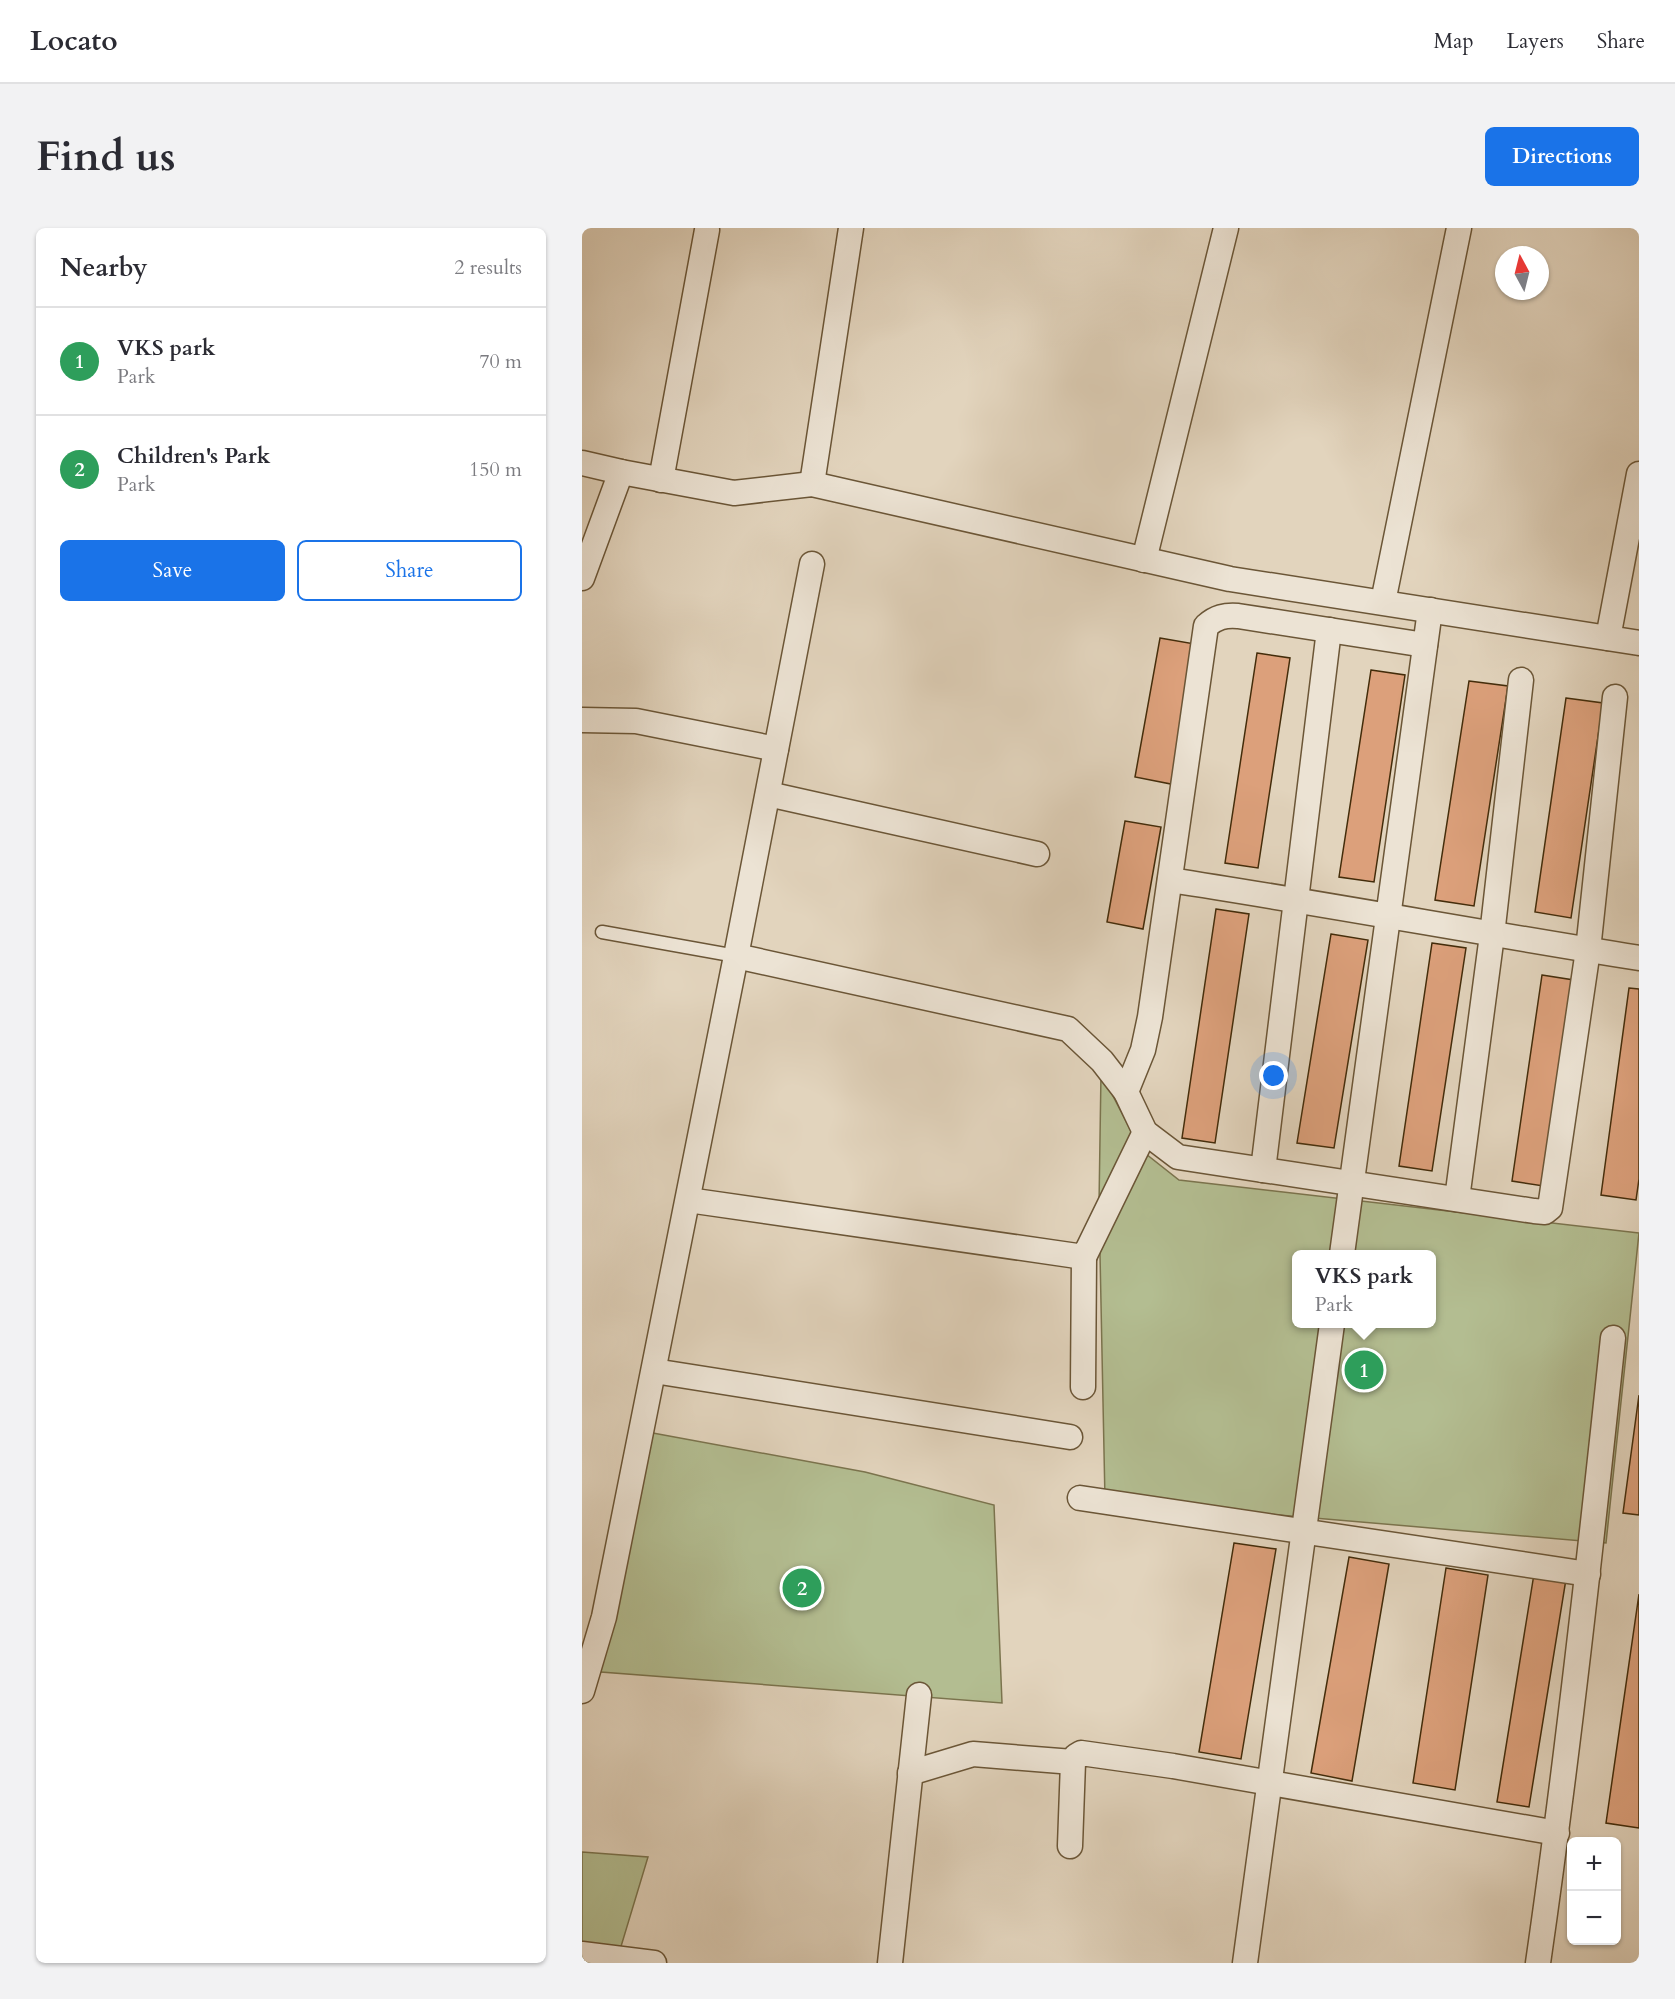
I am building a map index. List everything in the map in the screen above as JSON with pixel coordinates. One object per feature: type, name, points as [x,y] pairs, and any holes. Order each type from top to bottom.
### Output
[{"type":"street","points":[[812,484],[851,228]]},
{"type":"street","points":[[1144,560],[1226,228]]},
{"type":"street","points":[[1383,602],[1459,228]]},
{"type":"street","points":[[661,480],[707,230]]},
{"type":"street","points":[[582,463],[734,493],[812,484],[1230,579],[1639,643]]},
{"type":"street","points":[[582,578],[621,472]]},
{"type":"street","points":[[1608,638],[1639,474]]},
{"type":"street","points":[[582,1691],[604,1617],[812,564]]},
{"type":"street","points":[[1343,1250],[1430,610]]},
{"type":"street","points":[[1126,1092],[1143,1050],[1150,1017],[1206,626],[1212,620],[1225,615],[1425,645]]},
{"type":"street","points":[[1263,1170],[1329,630]]},
{"type":"street","points":[[1457,1199],[1492,935],[1521,680]]},
{"type":"street","points":[[736,956],[1068,1029],[1102,1061],[1126,1092],[1145,1132],[1178,1157],[1545,1212],[1550,1208],[1588,950],[1615,697]]},
{"type":"street","points":[[582,720],[636,721],[776,749]]},
{"type":"street","points":[[768,794],[1037,854]]},
{"type":"street","points":[[1170,880],[1639,958]]},
{"type":"street","points":[[1083,1387],[1084,1257],[1145,1132]]},
{"type":"street","points":[[688,1200],[1084,1257]]},
{"type":"street","points":[[1245,1963],[1331,1328]]},
{"type":"street","points":[[1538,1963],[1557,1833],[1613,1338]]},
{"type":"street","points":[[654,1371],[1070,1437]]},
{"type":"street","points":[[1080,1498],[1588,1574]]},
{"type":"street","points":[[890,1963],[918,1695]]},
{"type":"street","points":[[910,1773],[973,1754],[1073,1762]]},
{"type":"street","points":[[1070,1846],[1073,1762],[1076,1756],[1082,1754],[1173,1766],[1557,1833]]},
{"type":"street","points":[[582,1954],[654,1963]]},
{"type":"lane","points":[[602,932],[736,956]]},
{"type":"green space","points":[[1101,1073],[1141,1150],[1179,1180],[1639,1233],[1606,1543],[1105,1500],[1099,1205]]},
{"type":"green space","points":[[642,1431],[865,1472],[994,1505],[1002,1703],[588,1671]]},
{"type":"green space","points":[[582,1852],[648,1857],[616,1963],[582,1963]]},
{"type":"building","points":[[1160,638],[1195,644],[1171,784],[1135,777]]},
{"type":"building","points":[[1257,653],[1290,658],[1258,868],[1225,863]]},
{"type":"building","points":[[1371,670],[1405,675],[1374,882],[1339,877]]},
{"type":"building","points":[[1469,681],[1508,686],[1474,906],[1435,900]]},
{"type":"building","points":[[1566,698],[1603,703],[1571,918],[1535,912]]},
{"type":"building","points":[[1125,821],[1161,827],[1143,929],[1107,922]]},
{"type":"building","points":[[1216,909],[1249,914],[1215,1143],[1182,1138]]},
{"type":"building","points":[[1331,934],[1368,940],[1334,1148],[1297,1143]]},
{"type":"building","points":[[1432,943],[1466,948],[1432,1171],[1399,1166]]},
{"type":"building","points":[[1542,975],[1580,981],[1550,1187],[1512,1181]]},
{"type":"building","points":[[1629,988],[1639,989],[1639,1179],[1636,1200],[1601,1195]]},
{"type":"building","points":[[1639,1395],[1639,1515],[1623,1513]]},
{"type":"building","points":[[1234,1543],[1276,1549],[1241,1759],[1199,1752]]},
{"type":"building","points":[[1349,1557],[1389,1564],[1352,1781],[1311,1773]]},
{"type":"building","points":[[1446,1568],[1488,1575],[1455,1790],[1413,1783]]},
{"type":"building","points":[[1534,1574],[1566,1579],[1529,1807],[1497,1802]]},
{"type":"building","points":[[1639,1594],[1639,1828],[1606,1823]]},
{"type":"place","name":"VKS park","points":[[1364,1370]]},
{"type":"place","name":"Children's Park","points":[[802,1588]]}]
